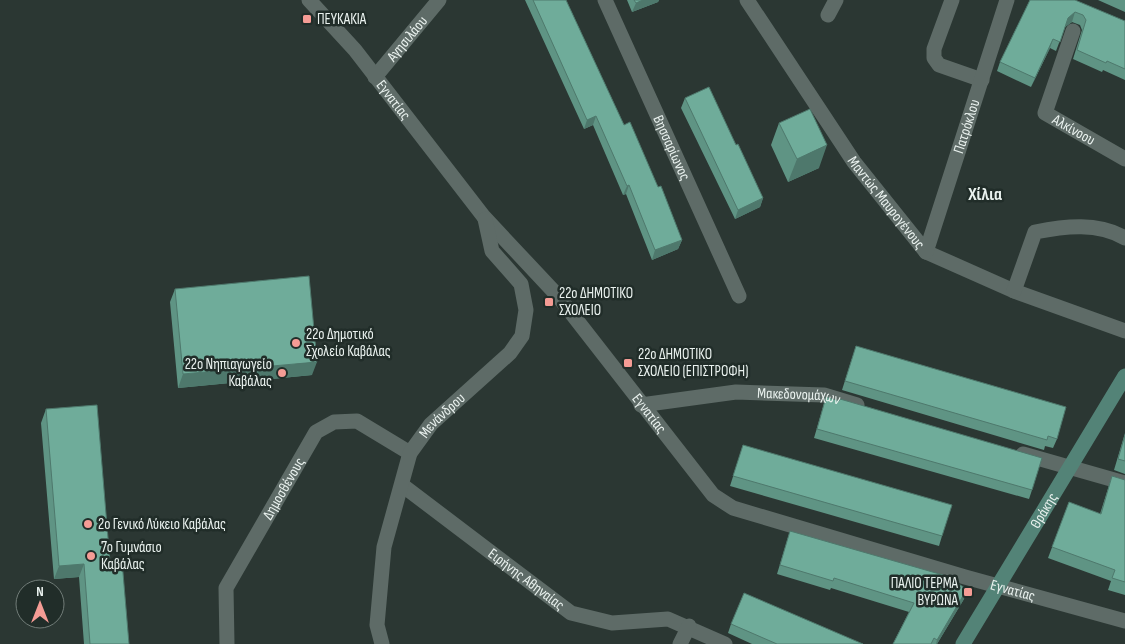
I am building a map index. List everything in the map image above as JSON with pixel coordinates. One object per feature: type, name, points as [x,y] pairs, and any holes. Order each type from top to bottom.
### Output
[{"type":"street","name":"Εγνατίας","points":[[309,0],[355,50],[484,217],[558,296],[713,495],[733,508],[997,586],[1125,621]]},
{"type":"street","name":"Αγησιλάου","points":[[375,77],[439,0]]},
{"type":"street","name":"Βησσαρίωνος","points":[[605,0],[739,296]]},
{"type":"street","name":"Μαντώς Μαυρογένους","points":[[747,0],[854,162],[926,252],[1014,291],[1125,331]]},
{"type":"street","points":[[828,15],[836,0]]},
{"type":"street","points":[[952,0],[934,49],[934,58],[939,65],[982,80]]},
{"type":"street","name":"Πατρόκλου","points":[[926,252],[1007,0]]},
{"type":"street","name":"Αλκίνοου","points":[[1073,31],[1045,112],[1125,159]]},
{"type":"street","name":"Μενάνδρου","points":[[382,644],[377,625],[384,547],[410,452],[431,424],[510,353],[522,336],[526,310],[521,284],[492,251],[484,217]]},
{"type":"street","points":[[1014,291],[1035,232],[1069,225],[1114,231],[1125,238]]},
{"type":"street","name":"Θράκης","points":[[963,644],[1125,376]]},
{"type":"street","name":"Μακεδονομάχων","points":[[641,405],[736,392],[824,395],[871,409]]},
{"type":"street","name":"Δημοσθένους","points":[[227,644],[226,588],[316,432],[334,422],[357,421],[410,452]]},
{"type":"street","points":[[1013,451],[1125,483]]},
{"type":"street","name":"Ειρήνης Αθηναίας","points":[[402,485],[571,612],[612,624],[668,619],[689,626],[725,644]]},
{"type":"street","points":[[680,644],[689,626]]},
{"type":"building","points":[[533,0],[566,0],[624,125],[630,122],[658,187],[661,186],[682,240],[655,250],[629,185],[627,186],[596,116],[587,120]]},
{"type":"building","points":[[1030,0],[1075,0],[1125,21],[1125,69],[1077,50],[1086,20],[1083,15],[1075,12],[1068,18],[1060,42],[1053,39],[1035,78],[1000,62]]},
{"type":"building","points":[[709,87],[763,198],[738,210],[685,98]]},
{"type":"building","points":[[810,109],[827,145],[797,159],[779,123]]},
{"type":"building","points":[[309,276],[317,362],[183,374],[175,289]]},
{"type":"building","points":[[856,346],[1066,407],[1057,439],[1048,436],[1047,440],[845,381]]},
{"type":"building","points":[[826,397],[839,401],[840,399],[1042,458],[1032,490],[817,429]]},
{"type":"building","points":[[97,405],[110,562],[122,561],[129,644],[90,644],[84,564],[59,566],[46,409]]},
{"type":"building","points":[[1125,435],[1125,461],[1118,459]]},
{"type":"building","points":[[743,445],[952,505],[942,536],[733,476]]},
{"type":"building","points":[[1112,476],[1125,480],[1125,582],[1112,578],[1115,570],[1052,547],[1069,502],[1101,514]]},
{"type":"building","points":[[790,531],[943,575],[967,589],[937,640],[934,638],[931,644],[893,644],[914,603],[834,578],[833,581],[780,565]]},
{"type":"building","points":[[744,593],[863,644],[777,644],[731,624]]},
{"type":"place","name":"ΠΕΥΚΑΚΙΑ","points":[[307,19]]},
{"type":"place","name":"22ο ΔΗΜΟΤΙΚΟ ΣΧΟΛΕΙΟ","points":[[549,302]]},
{"type":"place","name":"22ο Δημοτικό Σχολείο Καβάλας","points":[[296,343]]},
{"type":"place","name":"22ο ΔΗΜΟΤΙΚΟ ΣΧΟΛΕΙΟ (ΕΠΙΣΤΡΟΦΗ)","points":[[628,363]]},
{"type":"place","name":"22ο Νηπιαγωγείο Καβάλας","points":[[282,373]]},
{"type":"place","name":"2ο Γενικό Λύκειο Καβάλας","points":[[88,524]]},
{"type":"place","name":"7ο Γυμνάσιο Καβάλας","points":[[91,556]]},
{"type":"place","name":"ΠΑΛΙΟ ΤΕΡΜΑ ΒΥΡΩΝΑ","points":[[968,592]]},
{"type":"district","name":"Χίλια","points":[[985,194]]}]
